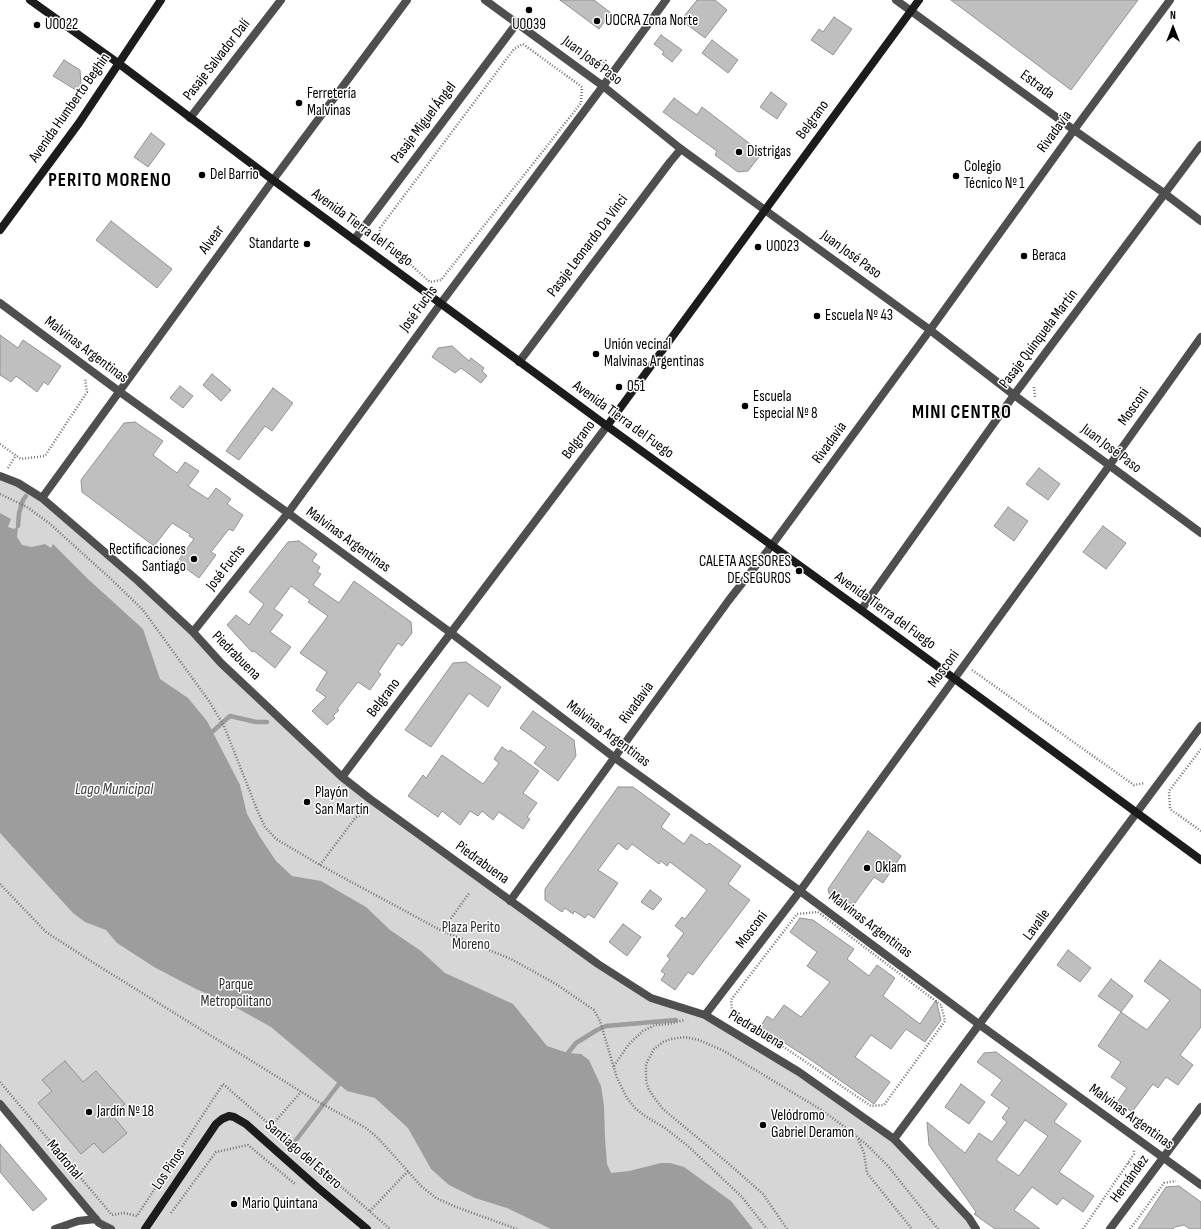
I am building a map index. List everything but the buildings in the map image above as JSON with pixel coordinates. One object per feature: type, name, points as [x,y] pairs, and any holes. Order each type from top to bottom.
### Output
[{"type":"street","name":"Avenida Tierra del Fuego","points":[[30,0],[118,63],[519,362],[772,545],[1201,860]]},
{"type":"street","name":"Avenida Humberto Beghin","points":[[0,230],[79,123],[161,0]]},
{"type":"street","name":"Pasaje Salvador Dalí","points":[[190,118],[281,0]]},
{"type":"street","name":"Alvear","points":[[42,498],[273,180],[407,0]]},
{"type":"street","name":"Juan José Paso","points":[[485,0],[603,86],[681,149],[930,330],[1014,395],[1201,533]]},
{"type":"street","name":"José Fuchs","points":[[193,632],[288,513],[441,303],[666,0]]},
{"type":"street","name":"Estrada","points":[[896,0],[1201,221]]},
{"type":"street","name":"Belgrano","points":[[342,777],[607,426],[919,0]]},
{"type":"street","name":"Rivadavia","points":[[510,901],[729,600],[772,545],[930,330],[1170,0]]},
{"type":"street","name":"Pasaje Miguel Ángel","points":[[354,240],[517,23]]},
{"type":"street","name":"Pasaje Quinquela Martín","points":[[861,610],[1014,395],[1201,145]]},
{"type":"street","name":"Pasaje Leonardo Da Vinci","points":[[519,362],[681,149]]},
{"type":"street","name":"Malvinas Argentinas","points":[[0,303],[451,633],[615,758],[800,891],[980,1025],[1201,1185]]},
{"type":"street","name":"Mosconi","points":[[705,1015],[800,891],[1201,337]]},
{"type":"street","name":"Piedrabuena","points":[[0,476],[18,483],[42,498],[137,580],[193,632],[221,663],[342,777],[381,807],[598,964],[651,998],[705,1015],[799,1072],[894,1139],[969,1218],[976,1229]]},
{"type":"street","name":"Lavalle","points":[[894,1139],[1201,726]]},
{"type":"street","name":"Madroñal","points":[[0,1104],[96,1219],[111,1229]]},
{"type":"street","name":"Hernández","points":[[1110,1229],[1201,1107]]},
{"type":"street","name":"Santiago del Estero","points":[[216,1124],[229,1116],[234,1117],[246,1124],[367,1229]]},
{"type":"street","name":"Los Pinos","points":[[145,1229],[216,1124]]},
{"type":"street","points":[[54,1229],[78,1221],[96,1219]]},
{"type":"path","points":[[523,44],[582,87],[581,103],[441,280],[430,282],[380,237],[380,228],[514,49],[523,44]]},
{"type":"path","points":[[0,444],[21,458],[45,456],[87,392],[85,374]]},
{"type":"path","points":[[1034,388],[1035,400]]},
{"type":"path","points":[[0,494],[28,506],[49,523],[143,610],[215,710],[224,726],[265,827],[281,843],[320,866],[442,931],[512,959],[556,984],[594,1010],[600,1021],[617,1078],[627,1098],[635,1108],[645,1116],[665,1128],[688,1146],[742,1197],[767,1229]]},
{"type":"path","points":[[970,664],[970,669],[1134,785],[1149,782]]},
{"type":"path","points":[[1201,749],[1169,791],[1170,809],[1201,831]]},
{"type":"path","points":[[320,866],[356,817],[381,807]]},
{"type":"path","points":[[0,884],[46,932],[301,1092],[366,1128],[379,1139],[421,1186],[436,1198],[456,1207],[517,1229]]},
{"type":"path","points":[[442,931],[470,892]]},
{"type":"path","points":[[818,912],[941,1004],[945,1021],[884,1105],[871,1106],[732,1012],[731,1000],[797,914],[818,912]]},
{"type":"path","points":[[613,1066],[629,1044],[643,1031],[655,1025],[669,1024],[705,1015]]},
{"type":"path","points":[[786,1229],[763,1194],[663,1109],[653,1096],[648,1088],[645,1071],[646,1064],[654,1049],[663,1042],[685,1037],[699,1040],[724,1051],[820,1109],[856,1136],[888,1166],[938,1229]]},
{"type":"path","points":[[271,1126],[301,1092]]},
{"type":"path","points":[[856,1136],[860,1141],[864,1153],[867,1173],[912,1229]]},
{"type":"path","points":[[1083,1229],[1134,1154],[1133,1144]]},
{"type":"path","points":[[168,1217],[216,1152],[248,1145],[296,1185]]},
{"type":"path","points":[[370,1212],[408,1171]]},
{"type":"path","points":[[1130,1229],[1164,1183],[1178,1180]]},
{"type":"green space","name":"Parque Metropolitano","points":[[0,476],[18,483],[137,580],[342,777],[651,998],[705,1015],[894,1139],[976,1229],[111,1229],[99,1223],[0,1104]]},
{"type":"water","name":"Lago Municipal","points":[[0,513],[11,519],[8,527],[14,529],[18,526],[17,537],[22,545],[32,547],[45,544],[51,548],[53,544],[89,580],[143,629],[160,679],[188,698],[207,721],[240,785],[247,814],[276,861],[292,876],[321,881],[366,907],[390,930],[421,951],[445,973],[513,1004],[547,1046],[568,1053],[581,1054],[589,1060],[601,1086],[604,1106],[607,1164],[611,1173],[629,1171],[661,1163],[670,1163],[684,1167],[731,1201],[753,1229],[551,1229],[507,1208],[475,1198],[449,1185],[431,1169],[408,1128],[375,1098],[347,1091],[271,1027],[228,1003],[196,989],[154,967],[117,943],[106,930],[85,922],[73,913],[0,833]]},
{"type":"waterway","points":[[18,526],[19,513],[23,500],[26,496]]},
{"type":"waterway","points":[[212,732],[230,716],[256,722],[267,722]]},
{"type":"waterway","points":[[568,1053],[576,1043],[606,1026],[676,1020]]},
{"type":"waterway","points":[[293,1144],[339,1084]]},
{"type":"place","name":"U0039","points":[[529,10]]},
{"type":"place","name":"UOCRA Zona Norte","points":[[597,21]]},
{"type":"place","name":"U0022","points":[[37,25]]},
{"type":"place","name":"Ferretería Malvinas","points":[[299,103]]},
{"type":"place","name":"Distrigas","points":[[739,152]]},
{"type":"place","name":"Del Barrio","points":[[202,175]]},
{"type":"place","name":"Colegio Técnico Nº 1","points":[[956,176]]},
{"type":"place","name":"Standarte","points":[[307,244]]},
{"type":"place","name":"U0023","points":[[758,247]]},
{"type":"place","name":"Beraca","points":[[1024,256]]},
{"type":"place","name":"Escuela Nº 43","points":[[817,316]]},
{"type":"place","name":"Unión vecinal Malvinas Argentinas","points":[[596,354]]},
{"type":"place","name":"051","points":[[619,387]]},
{"type":"place","name":"Escuela Especial Nº 8","points":[[745,406]]},
{"type":"place","name":"Rectificaciones Santiago","points":[[194,559]]},
{"type":"place","name":"CALETA ASESORES DE SEGUROS","points":[[799,571]]},
{"type":"place","name":"Playón San Martín","points":[[307,802]]},
{"type":"place","name":"Oklam","points":[[867,868]]},
{"type":"place","name":"Jardín Nº 18","points":[[89,1112]]},
{"type":"place","name":"Velódromo Gabriel Deramon","points":[[763,1125]]},
{"type":"place","name":"Mario Quintana","points":[[234,1204]]},
{"type":"district","name":"PERITO MORENO","points":[[110,181]]},
{"type":"district","name":"MINI CENTRO","points":[[962,413]]},
{"type":"park label","name":"Plaza Perito Moreno","points":[[471,936]]}]
